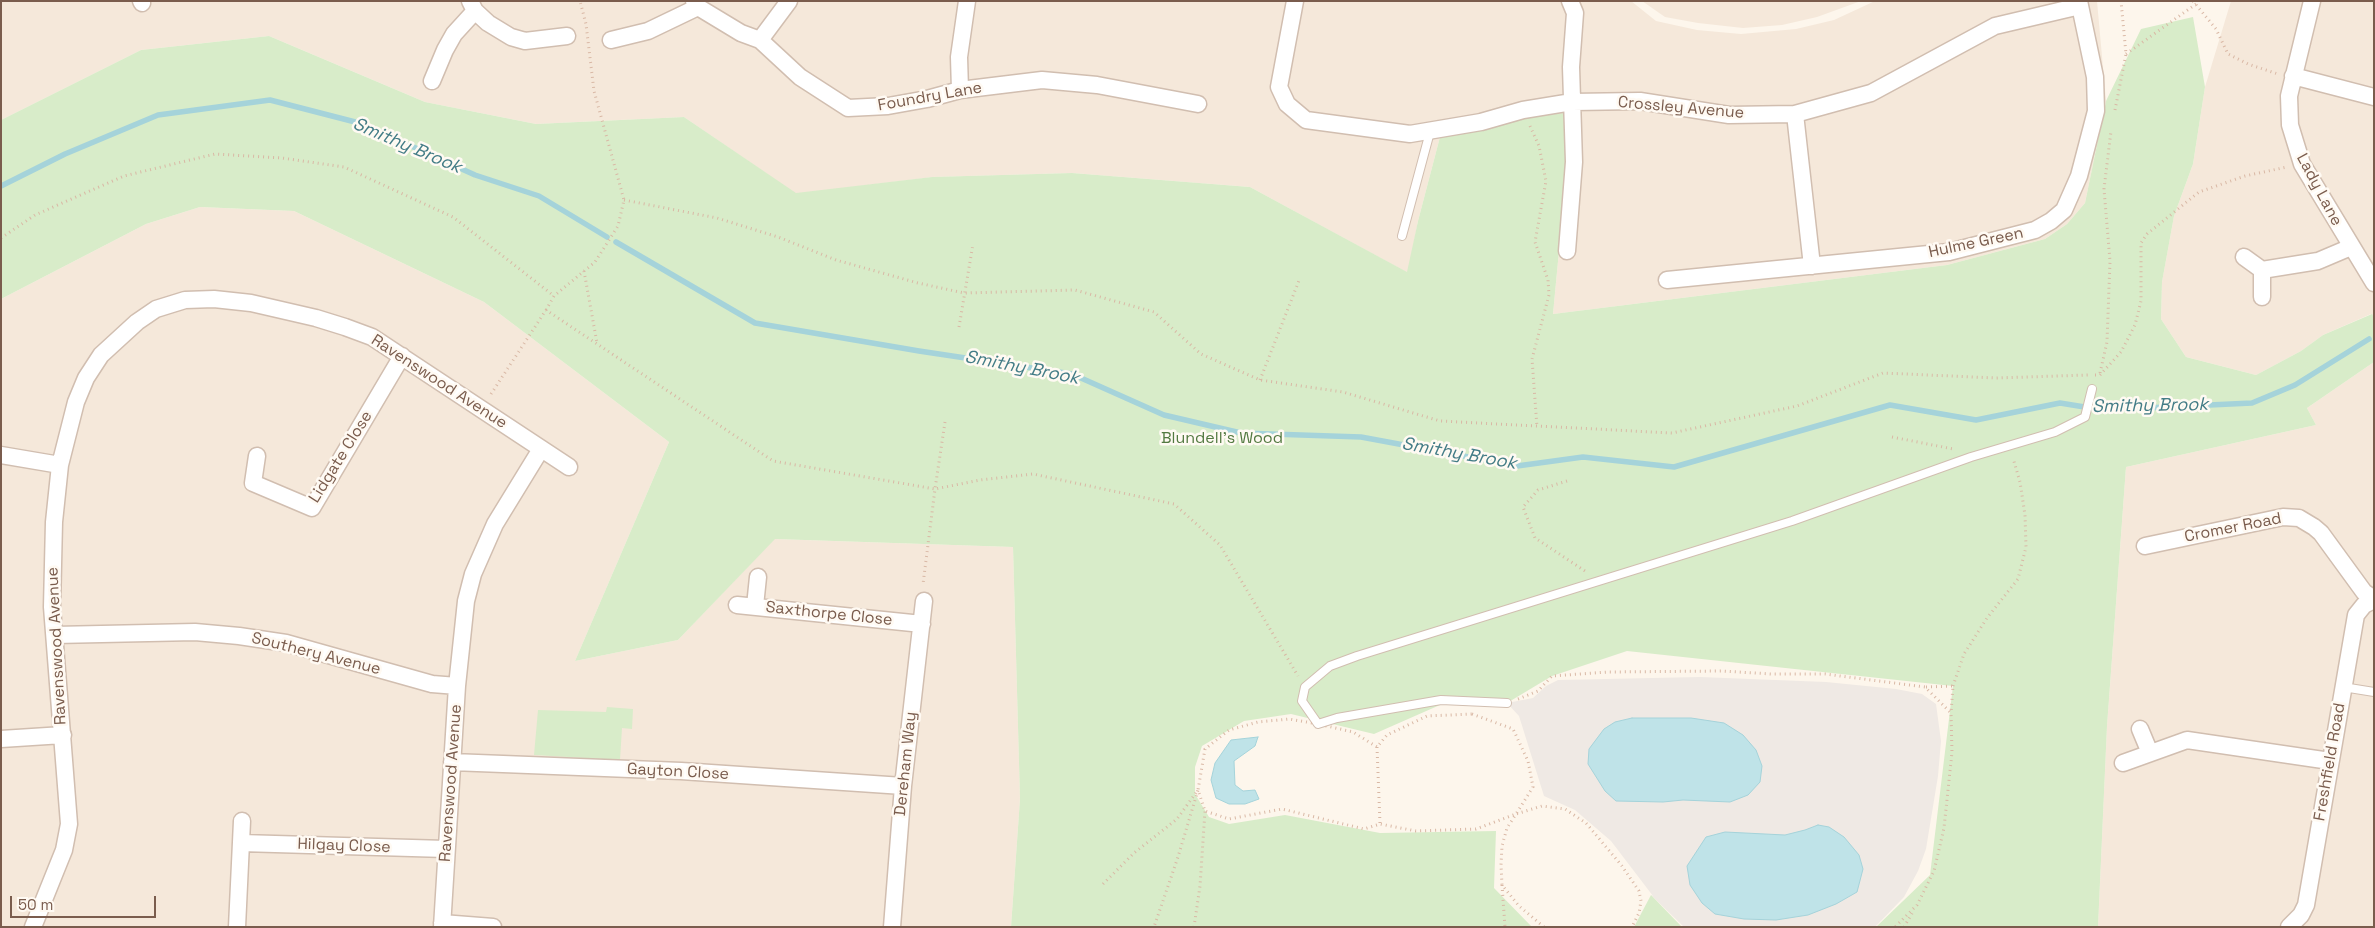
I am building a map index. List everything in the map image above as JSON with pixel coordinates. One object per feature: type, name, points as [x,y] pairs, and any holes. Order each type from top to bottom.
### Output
[{"type":"street","points":[[760,40],[789,1]]},
{"type":"street","points":[[960,90],[959,58],[967,1]]},
{"type":"street","name":"Crossley Avenue","points":[[1295,1],[1279,87],[1287,104],[1306,120],[1410,134],[1481,122],[1523,110],[1572,102],[1640,101],[1729,114],[1795,114],[1871,93],[1995,26],[2080,4]]},
{"type":"street","points":[[1567,251],[1574,162],[1571,67],[1575,13],[1570,1]]},
{"type":"street","name":"Lady Lane","points":[[2312,1],[2289,96],[2290,125],[2302,164],[2350,247],[2374,283]]},
{"type":"street","points":[[611,40],[648,31],[696,4]]},
{"type":"street","name":"Foundry Lane","points":[[696,4],[741,33],[760,40],[800,77],[848,108],[888,106],[927,100],[960,90],[1042,80],[1098,85],[1198,104]]},
{"type":"street","name":"Hulme Green","points":[[1667,280],[1949,252],[2035,230],[2064,210],[2079,176],[2096,111],[2095,77],[2080,4]]},
{"type":"street","points":[[432,81],[445,50],[473,6],[499,32],[525,41],[567,36]]},
{"type":"street","points":[[2293,78],[2374,97]]},
{"type":"street","points":[[1795,114],[1812,266]]},
{"type":"street","points":[[2244,257],[2262,270],[2318,262],[2350,247]]},
{"type":"street","points":[[2262,270],[2262,297]]},
{"type":"street","name":"Ravenswood Avenue","points":[[33,927],[68,837],[68,796],[62,735],[52,578],[56,493],[60,465],[76,402],[86,378],[101,355],[137,322],[156,310],[186,300],[214,299],[252,303],[316,318],[372,337],[569,467]]},
{"type":"street","name":"Lidgate Close","points":[[257,456],[253,483],[312,508],[402,356]]},
{"type":"street","name":"Ravenswood Avenue","points":[[442,925],[457,686],[466,601],[473,574],[495,524],[542,450]]},
{"type":"street","points":[[1,455],[60,465]]},
{"type":"street","name":"Cromer Road","points":[[2146,546],[2282,517],[2299,518],[2314,526],[2321,533],[2364,592],[2374,600]]},
{"type":"street","points":[[755,606],[758,577]]},
{"type":"street","name":"Freshfield Road","points":[[2289,927],[2301,915],[2306,905],[2356,615],[2364,604],[2374,600]]},
{"type":"street","name":"Dereham Way","points":[[892,927],[903,786],[924,601]]},
{"type":"street","name":"Saxthorpe Close","points":[[737,604],[922,624]]},
{"type":"street","name":"Southery Avenue","points":[[55,635],[195,632],[239,636],[286,644],[432,684],[457,686]]},
{"type":"street","points":[[2140,729],[2150,753]]},
{"type":"street","points":[[1,740],[62,735]]},
{"type":"street","points":[[2123,763],[2187,740],[2202,740],[2330,761]]},
{"type":"street","name":"Gayton Close","points":[[452,762],[681,771],[903,786]]},
{"type":"street","points":[[237,927],[242,821]]},
{"type":"street","name":"Hilgay Close","points":[[241,843],[446,849]]},
{"type":"street","points":[[442,925],[493,927]]},
{"type":"lane","points":[[1402,236],[1430,132]]},
{"type":"lane","points":[[1507,703],[1441,700],[1337,718],[1318,724],[1302,701],[1305,687],[1330,666],[1356,656],[1792,520],[1984,453],[2055,432],[2084,417],[2092,389]]},
{"type":"lane","points":[[2343,687],[2374,692]]},
{"type":"path","points":[[481,409],[554,296],[595,262],[618,226],[624,200],[594,90],[586,24],[580,1]]},
{"type":"path","points":[[2114,114],[2126,54],[2122,1]]},
{"type":"path","points":[[2126,54],[2194,3],[2216,29],[2228,54],[2248,64],[2293,78]]},
{"type":"path","points":[[1523,110],[1539,146],[1546,181],[1535,242],[1548,280],[1549,295],[1532,359],[1537,427]]},
{"type":"path","points":[[2100,375],[2107,342],[2110,261],[2104,188],[2113,122]]},
{"type":"path","points":[[1,238],[36,216],[124,176],[215,154],[282,158],[344,167],[453,216],[554,296]]},
{"type":"path","points":[[2092,389],[2100,375],[2121,352],[2134,325],[2141,301],[2141,243],[2147,234],[2199,192],[2245,176],[2302,164]]},
{"type":"path","points":[[624,200],[717,218],[778,237],[836,260],[918,283],[964,293],[1076,290],[1154,312],[1201,354],[1260,380],[1343,392],[1440,421],[1672,433],[1797,406],[1883,373],[1996,378],[2100,375]]},
{"type":"path","points":[[959,327],[972,244]]},
{"type":"path","points":[[584,271],[597,344]]},
{"type":"path","points":[[1260,380],[1300,278]]},
{"type":"path","points":[[546,310],[773,462],[935,489],[980,480],[1033,474],[1174,504],[1220,545],[1305,687]]},
{"type":"path","points":[[924,601],[923,591],[945,422]]},
{"type":"path","points":[[1892,437],[1984,453]]},
{"type":"path","points":[[1904,927],[1934,871],[1944,828],[1952,752],[1951,713],[1953,686],[1964,654],[1987,618],[2018,578],[2026,547],[2025,515],[2020,482],[2010,446]]},
{"type":"path","points":[[1567,481],[1538,490],[1523,507],[1535,538],[1600,581]]},
{"type":"path","points":[[1507,703],[1538,691],[1552,676],[1608,672],[1722,671],[1771,674],[1825,674],[1925,687],[1953,686]]},
{"type":"path","points":[[1925,687],[1951,713]]},
{"type":"path","points":[[1380,824],[1378,747],[1387,735],[1427,716],[1472,714],[1513,729],[1528,761],[1532,787],[1507,828],[1502,846],[1505,927]]},
{"type":"path","points":[[1154,927],[1198,790],[1205,750],[1230,730],[1258,722],[1290,719],[1353,732],[1378,747]]},
{"type":"path","points":[[1194,927],[1200,886],[1205,811],[1198,790]]},
{"type":"path","points":[[1103,884],[1134,853],[1178,819],[1198,790]]},
{"type":"path","points":[[1205,811],[1229,819],[1282,809],[1364,829],[1380,824],[1416,831],[1476,829],[1542,806],[1565,809],[1586,824],[1622,866],[1639,891],[1641,901],[1639,913],[1632,927]]},
{"type":"path","points":[[1502,884],[1519,906],[1544,927]]},
{"type":"path","points":[[1895,927],[1917,905]]},
{"type":"shaded area","points":[[1,1],[1631,1],[1656,21],[1697,30],[1741,34],[1796,29],[1834,20],[1875,1],[2097,1],[2106,101],[2085,203],[2067,224],[2045,239],[1947,265],[1553,314],[1568,156],[1440,137],[1418,221],[1408,273],[1250,187],[1072,173],[933,177],[796,194],[684,117],[536,124],[425,102],[269,36],[141,50],[1,120]]},
{"type":"shaded area","points":[[1642,1],[1861,1],[1817,17],[1782,25],[1743,28],[1665,17]]},
{"type":"shaded area","points":[[2231,1],[2374,1],[2374,317],[2371,314],[2323,335],[2301,351],[2256,375],[2186,357],[2161,319],[2162,282],[2174,216],[2193,164],[2205,87]]},
{"type":"shaded area","points":[[200,207],[294,211],[484,302],[669,442],[575,661],[678,640],[774,539],[1013,547],[1020,799],[1011,927],[1,927],[1,299],[146,224]]},
{"type":"shaded area","points":[[2374,362],[2374,927],[2098,927],[2107,726],[2126,467],[2316,425],[2307,408]]},
{"type":"shaded area","points":[[1700,677],[1826,682],[1896,689],[1922,694],[1936,704],[1941,741],[1938,776],[1926,849],[1918,871],[1904,897],[1875,927],[1684,927],[1651,895],[1653,896],[1611,841],[1575,810],[1544,796],[1519,716],[1507,703],[1533,698],[1546,686],[1558,680]]},
{"type":"green space","name":"Blundell's Wood","points":[[2193,17],[2205,87],[2193,164],[2174,216],[2162,282],[2161,319],[2186,357],[2256,375],[2301,351],[2323,335],[2372,314],[2374,317],[2374,362],[2307,408],[2316,425],[2126,467],[2107,726],[2098,927],[1876,927],[1930,875],[1953,686],[1627,651],[1552,676],[1507,703],[1449,701],[1374,734],[1291,714],[1244,721],[1202,746],[1195,767],[1195,794],[1209,817],[1229,824],[1285,815],[1380,833],[1496,831],[1494,888],[1532,927],[1011,927],[1020,799],[1013,547],[775,539],[678,640],[575,661],[669,442],[484,302],[294,211],[200,207],[146,224],[1,299],[1,120],[141,50],[269,36],[425,102],[536,124],[684,117],[796,193],[932,177],[1072,173],[1250,187],[1407,272],[1440,137],[1514,119],[1565,113],[1568,156],[1553,314],[1947,265],[2045,239],[2067,224],[2085,203],[2106,101],[2141,29]]},
{"type":"green space","points":[[607,707],[633,709],[632,729],[622,728],[620,760],[534,755],[538,710],[606,712]]},
{"type":"green space","points":[[1651,895],[1682,927],[1634,927]]},
{"type":"water","points":[[1632,718],[1691,718],[1724,723],[1743,735],[1756,750],[1762,766],[1760,782],[1748,795],[1730,802],[1683,800],[1663,802],[1616,801],[1605,791],[1588,764],[1589,749],[1604,729],[1615,722]]},
{"type":"water","points":[[1258,737],[1255,746],[1234,761],[1235,785],[1243,791],[1255,790],[1259,799],[1245,804],[1229,804],[1216,798],[1211,780],[1215,763],[1231,740]]},
{"type":"water","points":[[1818,825],[1829,827],[1844,837],[1859,855],[1863,869],[1857,892],[1836,904],[1808,915],[1776,920],[1744,919],[1715,914],[1702,903],[1690,885],[1687,866],[1706,837],[1725,832],[1785,835]]},
{"type":"waterway","name":"Smithy Brook","points":[[1,186],[65,154],[158,115],[270,100],[363,124],[475,175],[539,196],[607,237]]},
{"type":"waterway","name":"Smithy Brook","points":[[616,242],[755,323],[919,351],[1072,374],[1164,415],[1241,433],[1361,437],[1517,466],[1583,457],[1674,467],[1890,405],[1976,420],[2060,403],[2103,410],[2252,403],[2295,385],[2369,339]]}]
